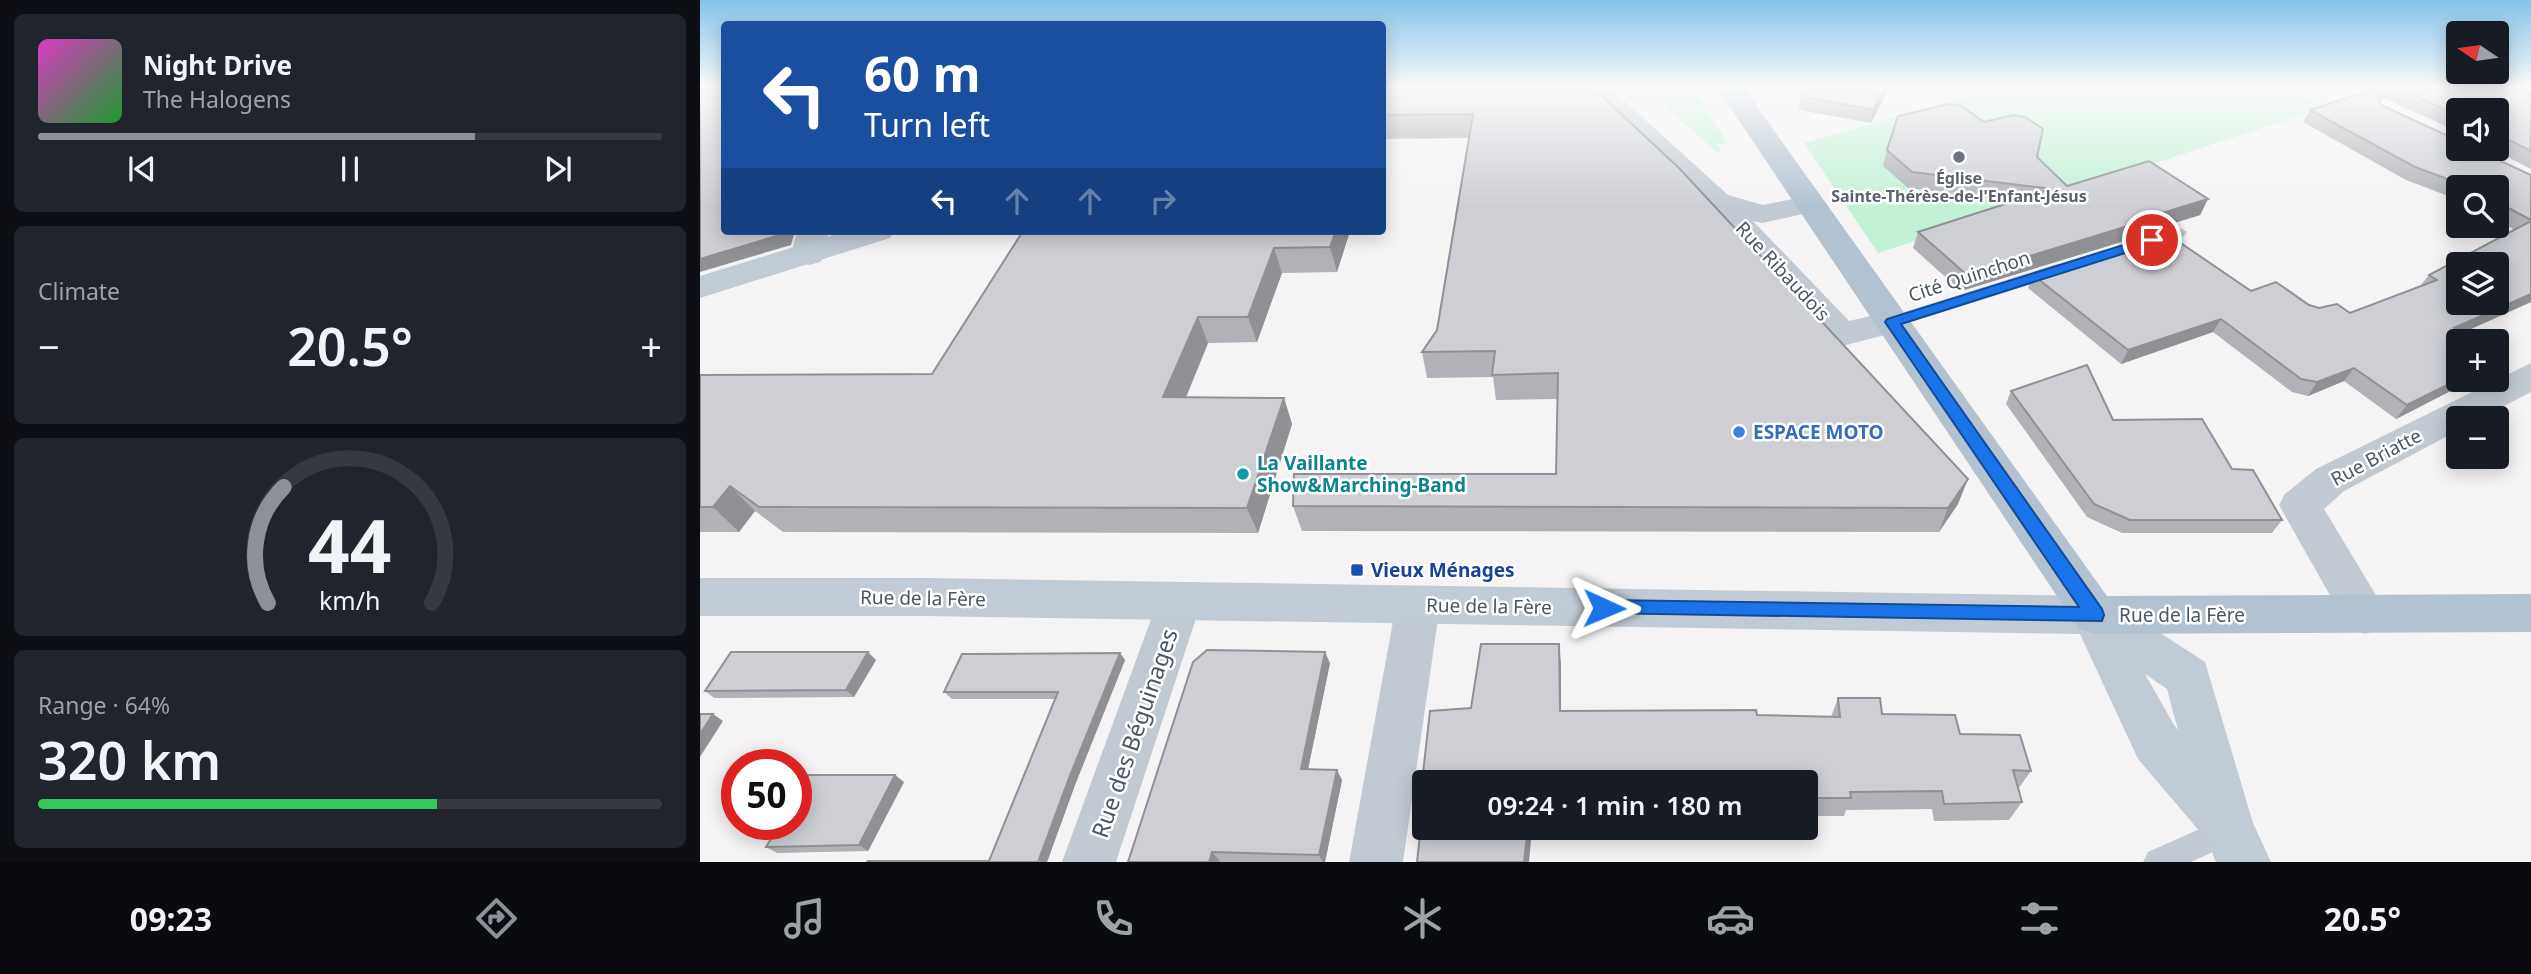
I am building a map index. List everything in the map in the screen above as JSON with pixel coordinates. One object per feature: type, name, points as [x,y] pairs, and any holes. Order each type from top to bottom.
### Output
[{"type":"main road","points":[[1757,126],[2095,615],[2120,674],[2156,742],[2237,846]]},
{"type":"main road","points":[[700,287],[811,243],[856,235]]},
{"type":"main road","name":"Rue de la Fère","points":[[705,604],[926,597],[2095,615],[2531,613]]},
{"type":"street","name":"Rue Ribaudois","points":[[1642,126],[1717,201],[1842,334],[1892,322]]},
{"type":"street","name":"Rue Ribaudois","points":[[1717,201],[1762,214],[1811,204]]},
{"type":"street","name":"Rue Briatte","points":[[2365,615],[2300,505],[2330,480],[2531,376]]},
{"type":"street","name":"Rue des Béguinages","points":[[1089,862],[1180,603]]},
{"type":"street","points":[[1376,862],[1418,606]]},
{"type":"lane","points":[[2126,248],[2178,232]]},
{"type":"lane","name":"Cité Quinchon","points":[[1892,322],[2074,264]]},
{"type":"lane","points":[[2158,862],[2237,846]]},
{"type":"green space","points":[[1687,126],[1717,126],[1727,143],[1717,144],[1721,152],[1717,152]]},
{"type":"green space","points":[[1862,126],[2268,126],[1878,253],[1804,143]]},
{"type":"building","points":[[700,126],[721,126],[721,235],[780,235],[700,259]]},
{"type":"building","points":[[1471,126],[1634,126],[1679,168],[1968,479],[1948,508],[1293,506],[1294,474],[1556,474],[1558,373],[1492,375],[1495,351],[1422,352],[1437,330]]},
{"type":"building","points":[[1895,126],[2039,126],[2043,129],[2037,157],[2067,186],[2149,161],[2208,199],[1967,275],[1918,232],[2052,189],[1912,172],[1887,150]]},
{"type":"building","points":[[2340,126],[2427,126],[2446,135],[2446,161],[2501,161],[2531,175],[2531,220],[2509,208],[2509,175],[2446,175],[2446,178],[2415,167]]},
{"type":"building","points":[[2509,126],[2531,126],[2531,151],[2509,140]]},
{"type":"building","points":[[2531,221],[2531,294],[2509,304],[2509,252],[2472,252],[2499,238],[2509,238],[2509,233]]},
{"type":"building","points":[[2166,233],[2251,291],[2276,282],[2309,305],[2319,308],[2337,304],[2350,313],[2437,280],[2429,275],[2446,266],[2446,315],[2483,315],[2456,329],[2446,329],[2446,386],[2407,405],[2354,368],[2317,382],[2301,379],[2221,319],[2128,350],[2033,275]]},
{"type":"building","points":[[1020,235],[1334,235],[1330,247],[1274,248],[1248,317],[1198,317],[1163,397],[1284,398],[1247,508],[759,507],[730,486],[713,507],[700,507],[700,375],[932,374]]},
{"type":"building","points":[[2087,365],[2113,420],[2202,419],[2232,469],[2253,470],[2282,520],[2130,520],[2094,504],[2011,391]]},
{"type":"building","points":[[1481,644],[1559,644],[1560,711],[1756,710],[1757,715],[1840,717],[1838,698],[1880,698],[1882,714],[1955,715],[1960,734],[2020,735],[2031,771],[2013,770],[2022,802],[1944,804],[1942,791],[1850,792],[1851,798],[1818,798],[1818,770],[1423,770],[1430,711],[1471,708]]},
{"type":"building","points":[[1207,650],[1325,652],[1301,769],[1337,770],[1319,855],[1212,852],[1209,862],[1128,862],[1193,662]]},
{"type":"building","points":[[731,652],[868,652],[846,690],[705,691]]},
{"type":"building","points":[[1120,653],[1038,862],[867,862],[989,861],[1058,692],[944,692],[962,654]]},
{"type":"building","points":[[700,714],[713,714],[700,734]]},
{"type":"building","points":[[812,775],[895,775],[859,845],[766,847],[770,840],[812,840]]},
{"type":"building","points":[[1419,840],[1527,840],[1524,862],[1417,862]]},
{"type":"place","name":"Église Sainte-Thérèse-de-l'Enfant-Jésus","points":[[1959,157]]},
{"type":"place","name":"ESPACE MOTO","points":[[1739,432]]},
{"type":"place","name":"La Vaillante Show&Marching-Band","points":[[1243,474]]},
{"type":"place","name":"Vieux Ménages","points":[[1357,570]]},
{"type":"route","points":[[1604,608],[2095,615],[1892,322],[2152,240]]}]
